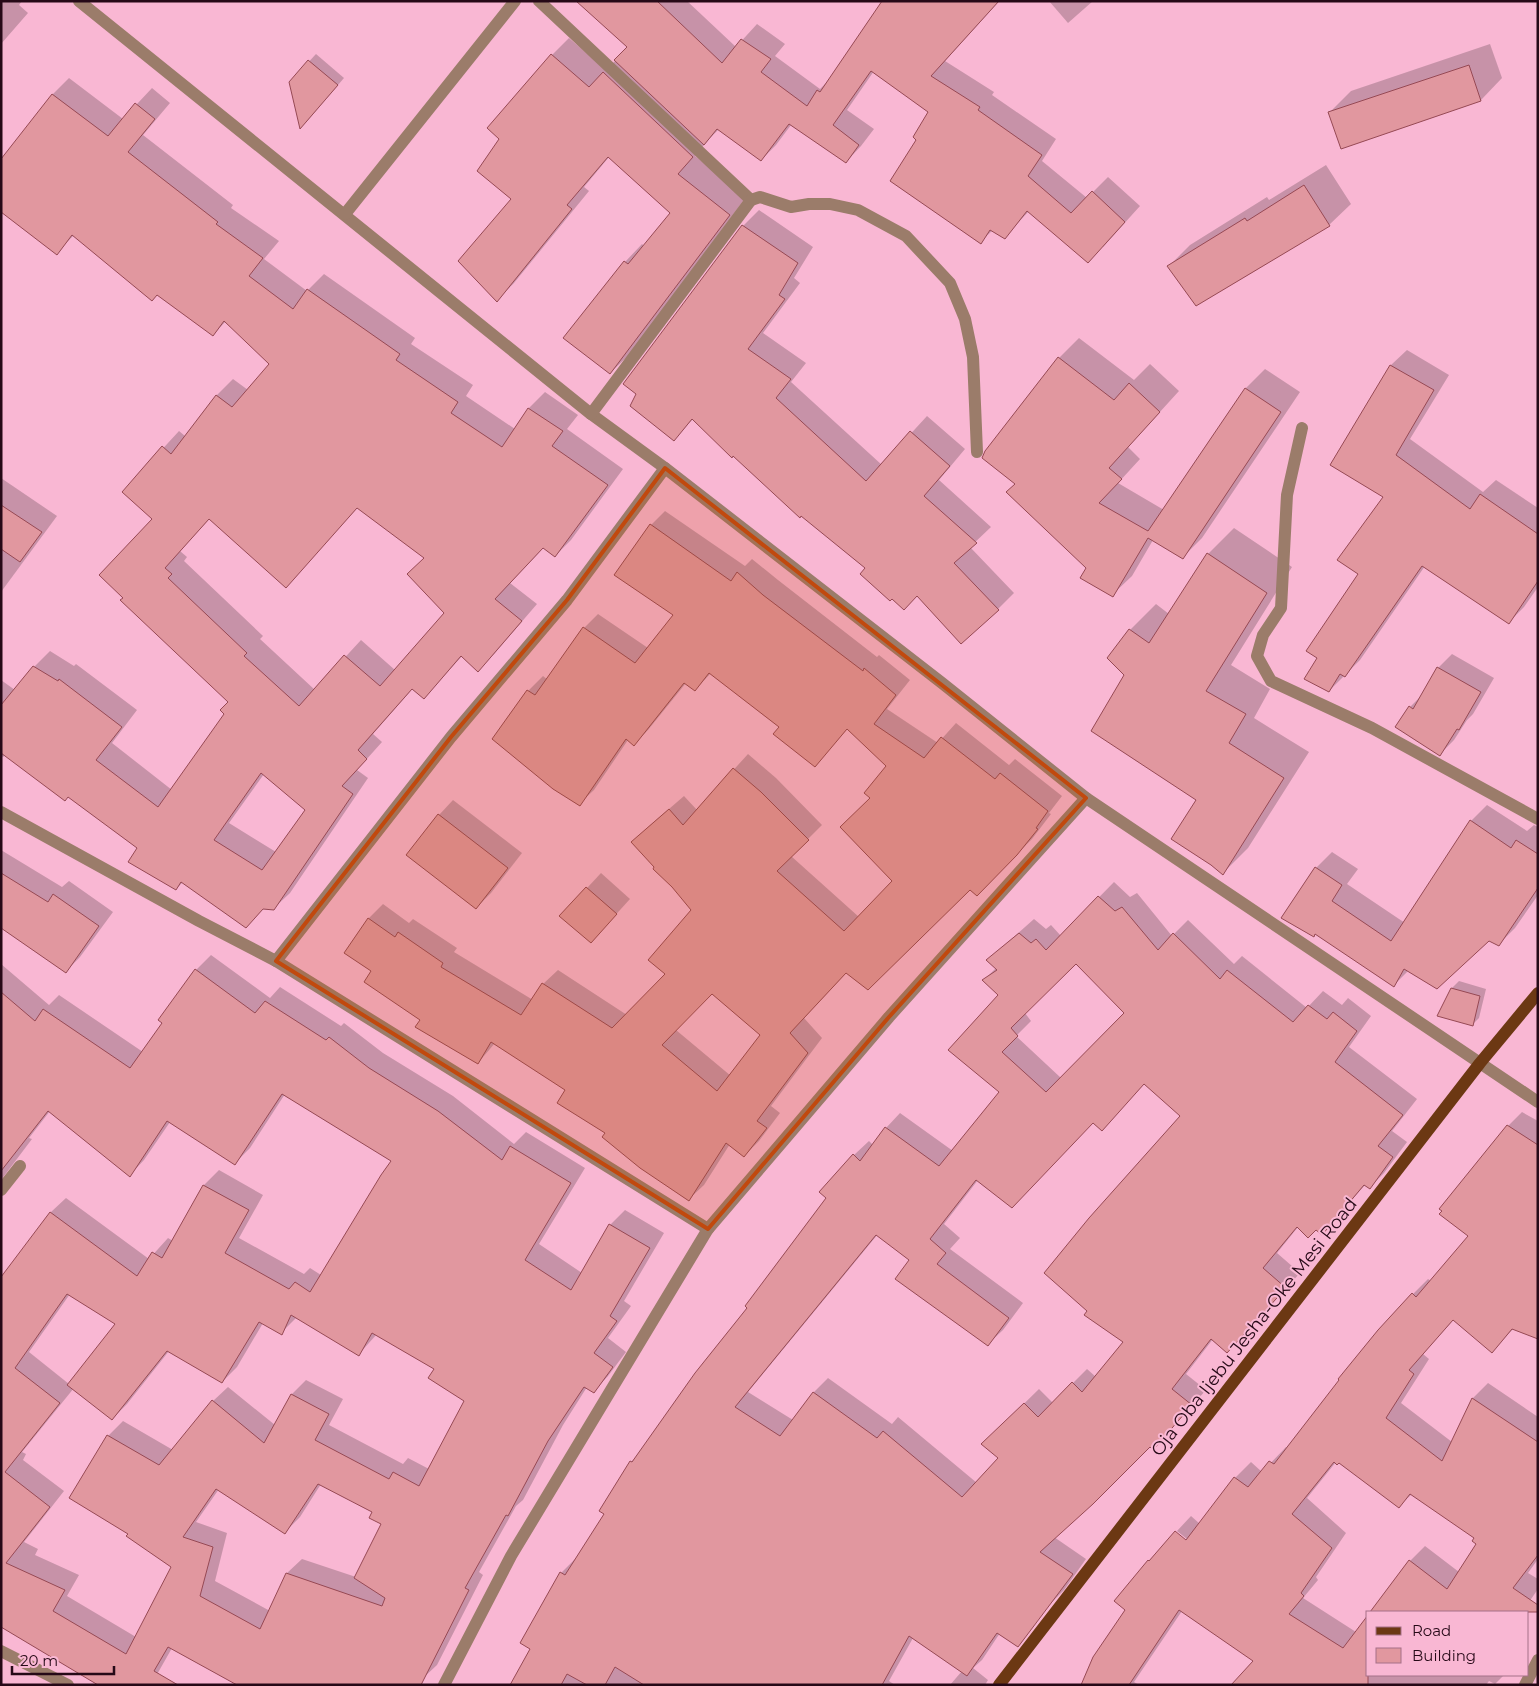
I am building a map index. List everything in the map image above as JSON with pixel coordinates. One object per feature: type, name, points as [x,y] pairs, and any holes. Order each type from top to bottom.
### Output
[{"type":"main road","name":"Oja Oba Ijebu Jesha-Oke Mesi Road","points":[[999,1685],[1480,1063],[1538,993]]},
{"type":"street","points":[[79,1],[592,414],[665,468],[942,683],[1086,798],[1538,1102]]},
{"type":"street","points":[[345,214],[515,1]]},
{"type":"street","points":[[539,1],[751,200]]},
{"type":"street","points":[[592,414],[751,200],[760,197],[791,207],[809,204],[830,204],[858,210],[906,236],[950,282],[965,319],[973,356],[976,452]]},
{"type":"street","points":[[1302,428],[1287,495],[1281,608],[1263,635],[1257,656],[1271,681],[1372,728],[1538,819]]},
{"type":"street","points":[[276,961],[452,737],[567,600],[665,468]]},
{"type":"street","points":[[444,1685],[511,1556],[708,1229],[889,1017],[1086,798]]},
{"type":"street","points":[[1,812],[199,921],[276,961],[708,1229]]},
{"type":"street","points":[[1,1190],[20,1166]]},
{"type":"street","points":[[2,1652],[68,1685]]},
{"type":"street","points":[[1525,1685],[1538,1660]]},
{"type":"highlighted area","points":[[665,468],[1086,798],[889,1017],[708,1229],[276,961],[451,737],[567,600]]},
{"type":"building","points":[[576,1],[657,1],[722,63],[741,39],[771,59],[761,72],[807,106],[817,90],[820,92],[882,1],[999,1],[931,76],[980,107],[978,110],[1042,155],[1028,176],[1071,213],[1092,191],[1125,222],[1088,263],[1027,211],[1005,239],[990,230],[981,244],[890,181],[916,140],[913,137],[928,112],[871,71],[833,125],[859,145],[846,163],[789,124],[761,161],[717,129],[704,145],[614,60],[627,47]]},
{"type":"building","points":[[551,54],[589,87],[603,72],[693,157],[678,174],[730,215],[610,374],[563,338],[624,261],[628,264],[670,213],[608,157],[567,205],[572,209],[497,302],[458,261],[511,199],[477,171],[499,139],[487,128]]},
{"type":"building","points":[[308,60],[338,85],[300,129],[289,82]]},
{"type":"building","points":[[1469,65],[1481,101],[1341,149],[1328,112]]},
{"type":"building","points":[[52,94],[108,136],[135,103],[155,119],[128,152],[218,222],[216,224],[263,258],[249,276],[293,309],[307,289],[400,354],[396,360],[458,402],[451,413],[502,447],[528,408],[563,431],[552,446],[608,485],[555,557],[543,548],[495,599],[522,621],[478,672],[461,656],[424,699],[412,689],[358,750],[367,759],[342,786],[353,794],[274,910],[263,909],[246,928],[181,882],[176,890],[128,862],[137,848],[68,797],[65,801],[1,753],[1,705],[33,666],[58,681],[59,679],[122,727],[96,760],[158,807],[224,714],[220,710],[228,702],[120,600],[123,598],[99,575],[152,519],[122,492],[162,446],[171,454],[216,395],[232,407],[269,364],[224,321],[213,336],[157,295],[152,301],[72,235],[57,255],[1,212],[1,159]],"holes":[[[357,508],[424,558],[407,574],[444,613],[380,686],[344,655],[299,706],[244,656],[247,653],[168,578],[172,574],[165,568],[209,519],[286,588]],[[261,773],[305,810],[262,870],[214,840]]]},
{"type":"building","points":[[1304,185],[1330,226],[1196,306],[1167,266],[1245,218],[1247,221]]},
{"type":"building","points":[[742,225],[798,263],[779,295],[785,299],[748,349],[791,379],[776,398],[866,481],[910,431],[950,466],[924,496],[977,543],[954,563],[999,610],[961,644],[917,596],[904,610],[892,599],[890,601],[860,574],[865,568],[801,516],[800,518],[733,456],[732,458],[692,419],[674,441],[630,406],[636,394],[623,384]]},
{"type":"building","points":[[1058,357],[1114,400],[1129,383],[1160,412],[1109,468],[1122,479],[1099,503],[1148,531],[1245,388],[1281,412],[1183,559],[1148,538],[1113,597],[1080,578],[1086,568],[1006,492],[1015,484],[982,458],[985,451]]},
{"type":"building","points":[[1390,365],[1434,390],[1396,455],[1470,509],[1480,494],[1538,534],[1538,581],[1509,624],[1422,566],[1345,677],[1340,674],[1329,692],[1304,679],[1317,658],[1306,651],[1358,574],[1337,560],[1383,497],[1330,465]]},
{"type":"building","points":[[1,505],[42,532],[20,562],[1,549]]},
{"type":"building","points":[[650,524],[731,581],[737,572],[763,595],[863,671],[864,668],[896,695],[874,724],[924,758],[941,737],[995,779],[1000,773],[1048,811],[1036,828],[1038,829],[1017,855],[977,896],[970,890],[868,990],[846,973],[790,1033],[808,1053],[757,1121],[767,1128],[744,1157],[726,1143],[689,1201],[640,1168],[602,1137],[605,1133],[557,1103],[565,1090],[491,1042],[478,1064],[415,1027],[420,1020],[364,982],[371,971],[344,953],[368,918],[395,937],[398,932],[443,963],[441,967],[521,1015],[542,983],[612,1028],[665,974],[648,960],[691,910],[631,842],[669,809],[683,825],[733,768],[761,792],[809,840],[777,871],[844,931],[892,881],[840,827],[870,798],[864,793],[886,766],[847,729],[815,767],[773,734],[779,727],[709,673],[695,691],[684,683],[634,746],[626,739],[580,806],[553,789],[492,739],[527,690],[535,695],[583,627],[635,663],[673,615],[614,575]],"holes":[[[712,994],[760,1035],[717,1091],[662,1045]]]},
{"type":"building","points":[[1207,553],[1267,593],[1206,691],[1246,714],[1229,743],[1284,778],[1223,875],[1171,839],[1196,800],[1091,731],[1124,675],[1107,658],[1129,629],[1149,643]]},
{"type":"building","points":[[1437,667],[1481,692],[1459,730],[1457,729],[1440,756],[1395,727],[1409,706],[1413,709]]},
{"type":"building","points":[[438,814],[508,868],[476,909],[406,855]]},
{"type":"building","points":[[1470,820],[1511,848],[1516,840],[1538,854],[1538,888],[1499,946],[1489,941],[1437,989],[1404,969],[1394,987],[1315,934],[1314,937],[1281,918],[1315,867],[1342,885],[1332,901],[1391,941]]},
{"type":"building","points":[[1,873],[48,902],[53,894],[99,926],[66,973],[1,928]]},
{"type":"building","points":[[586,887],[617,914],[591,943],[559,916]]},
{"type":"building","points":[[1098,896],[1115,911],[1122,907],[1158,950],[1173,933],[1220,979],[1227,970],[1293,1022],[1308,1005],[1327,1019],[1333,1012],[1357,1031],[1335,1062],[1403,1115],[1378,1146],[1393,1157],[1370,1189],[1364,1185],[1322,1235],[1316,1230],[1308,1238],[1297,1227],[1263,1268],[1286,1288],[1227,1353],[1211,1339],[1172,1389],[1192,1405],[1153,1450],[1150,1447],[1093,1504],[1040,1552],[1073,1574],[1018,1647],[997,1633],[967,1676],[909,1636],[882,1685],[644,1685],[615,1667],[605,1685],[587,1685],[567,1674],[561,1685],[510,1685],[530,1649],[520,1643],[560,1572],[565,1575],[604,1514],[599,1511],[630,1461],[632,1462],[695,1373],[747,1308],[745,1306],[826,1198],[819,1192],[853,1154],[860,1161],[885,1127],[939,1166],[999,1092],[948,1050],[998,995],[982,980],[997,970],[986,960],[1019,933],[1031,943],[1036,939],[1046,950]],"holes":[[[1076,964],[1124,1013],[1046,1092],[1002,1052],[1018,1036],[1011,1028]],[[1144,1084],[1180,1116],[1089,1218],[1044,1273],[1087,1311],[1084,1315],[1123,1342],[1082,1392],[1072,1382],[1038,1417],[1024,1403],[981,1444],[998,1458],[962,1497],[883,1431],[877,1438],[813,1392],[780,1436],[735,1407],[876,1235],[909,1260],[895,1279],[988,1346],[1009,1318],[937,1264],[946,1253],[930,1239],[976,1180],[1012,1208],[1093,1123],[1102,1131]]]},
{"type":"building","points":[[195,969],[255,1013],[265,1001],[326,1040],[329,1037],[369,1068],[438,1111],[502,1160],[510,1146],[571,1183],[525,1260],[571,1290],[609,1224],[650,1248],[610,1316],[617,1321],[594,1353],[613,1367],[594,1393],[584,1387],[548,1441],[508,1516],[506,1515],[465,1588],[469,1590],[421,1685],[237,1685],[168,1647],[154,1671],[178,1685],[98,1685],[1,1627],[1,1277],[50,1212],[137,1276],[152,1252],[162,1258],[203,1185],[249,1210],[225,1253],[289,1289],[295,1282],[310,1292],[391,1161],[282,1094],[235,1165],[167,1121],[130,1177],[48,1111],[1,1171],[1,992],[35,1021],[43,1009],[130,1068],[162,1023],[158,1020]],"holes":[[[67,1294],[115,1324],[67,1385],[112,1420],[167,1351],[222,1383],[259,1322],[282,1335],[291,1315],[359,1356],[372,1333],[434,1369],[428,1378],[464,1401],[419,1486],[393,1472],[389,1479],[315,1440],[329,1414],[291,1394],[264,1443],[212,1400],[159,1465],[107,1435],[69,1498],[128,1534],[126,1536],[171,1567],[126,1654],[53,1611],[65,1590],[6,1563],[50,1507],[5,1472],[60,1403],[15,1368]],[[318,1484],[372,1512],[369,1518],[381,1524],[354,1578],[385,1598],[382,1606],[286,1573],[260,1629],[200,1596],[213,1547],[183,1537],[216,1489],[285,1534]]]},
{"type":"building","points":[[1451,988],[1480,996],[1473,1026],[1437,1016]]},
{"type":"building","points":[[1507,1125],[1538,1145],[1538,1339],[1512,1329],[1492,1353],[1453,1320],[1409,1370],[1414,1374],[1386,1418],[1442,1461],[1472,1398],[1538,1442],[1538,1555],[1513,1588],[1538,1605],[1538,1612],[1371,1611],[1409,1560],[1447,1589],[1476,1544],[1472,1541],[1474,1538],[1410,1494],[1399,1508],[1339,1463],[1337,1465],[1334,1462],[1292,1514],[1332,1548],[1301,1593],[1304,1596],[1289,1614],[1343,1648],[1366,1618],[1366,1676],[1368,1676],[1368,1685],[1231,1685],[1253,1661],[1179,1610],[1129,1685],[1081,1685],[1093,1657],[1125,1610],[1114,1601],[1148,1560],[1175,1531],[1186,1540],[1234,1477],[1248,1487],[1269,1461],[1274,1464],[1338,1379],[1378,1330],[1412,1293],[1416,1297],[1468,1236],[1439,1214],[1442,1211],[1439,1209]]}]
